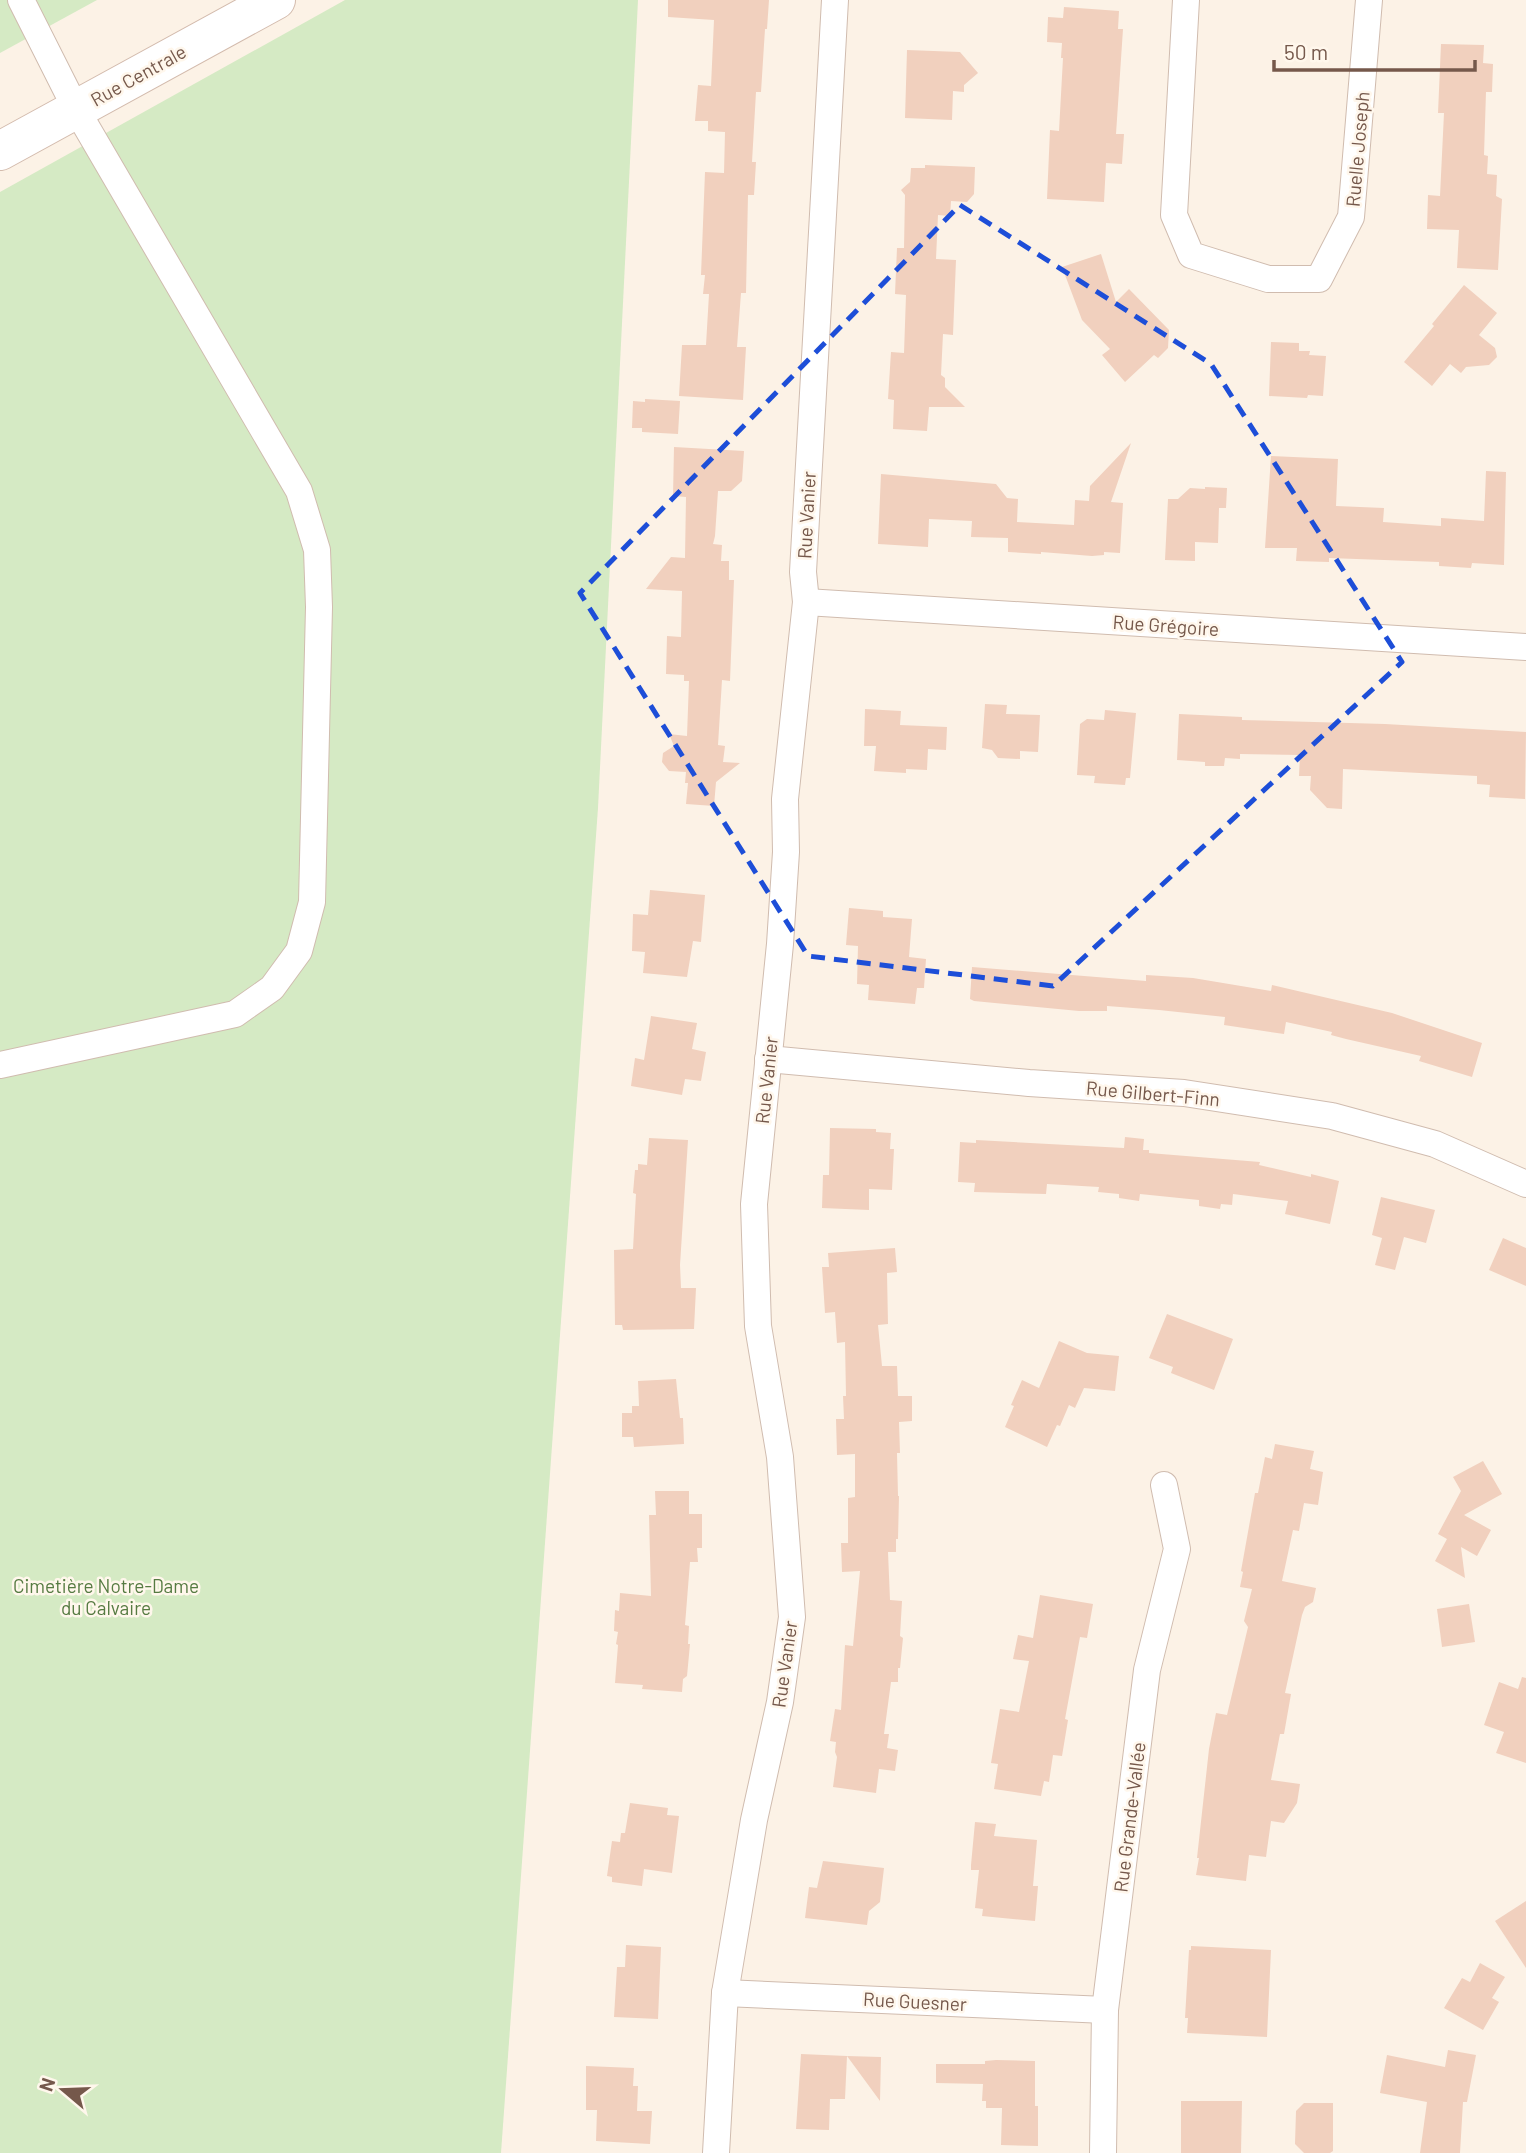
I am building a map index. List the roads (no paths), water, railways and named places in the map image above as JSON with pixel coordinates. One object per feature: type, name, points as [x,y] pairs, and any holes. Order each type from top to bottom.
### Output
[{"type":"street","points":[[0,1065],[235,1014],[272,988],[299,951],[312,902],[319,607],[317,550],[299,491],[76,109],[21,0]]},
{"type":"street","name":"Rue Centrale","points":[[0,151],[276,0]]},
{"type":"street","name":"Rue Vanier","points":[[716,2153],[725,1993],[754,1820],[780,1702],[792,1617],[780,1457],[758,1326],[754,1204],[780,944],[786,852],[785,799],[806,603],[803,572],[835,0]]},
{"type":"street","name":"Ruelle Joseph","points":[[1186,0],[1174,215],[1191,255],[1268,279],[1319,279],[1351,217],[1369,0]]},
{"type":"street","name":"Rue Grégoire","points":[[806,603],[1526,647]]},
{"type":"street","name":"Rue Gilbert-Finn","points":[[768,1059],[1029,1083],[1184,1093],[1332,1116],[1435,1144],[1526,1184]]},
{"type":"street","name":"Rue Grande-Vallée","points":[[1103,2153],[1105,2010],[1147,1670],[1177,1549],[1164,1485]]},
{"type":"street","name":"Rue Guesner","points":[[725,1993],[1105,2010]]},
{"type":"park label","name":"Cimetière Notre-Dame du Calvaire","points":[[106,1596]]}]
